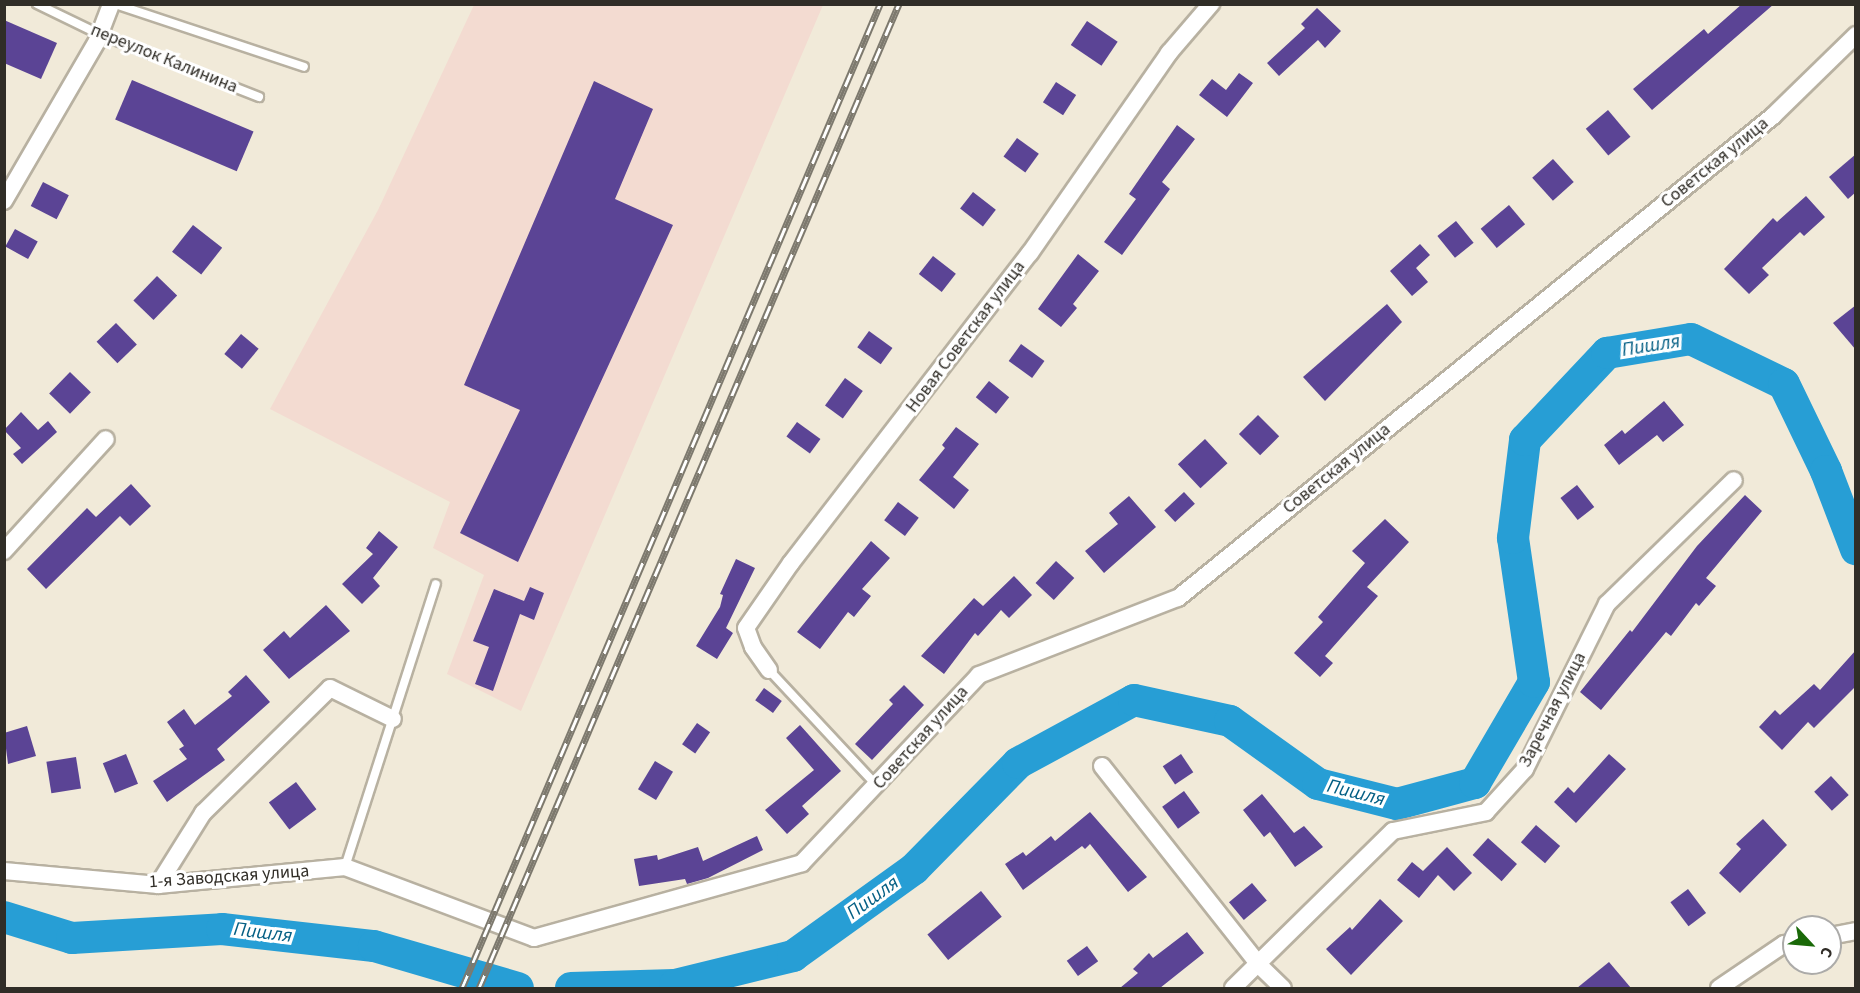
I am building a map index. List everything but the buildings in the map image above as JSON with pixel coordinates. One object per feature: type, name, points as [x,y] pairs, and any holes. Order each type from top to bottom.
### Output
[{"type":"street","points":[[4,201],[99,34],[113,4]]},
{"type":"street","name":"Новая Советская улица","points":[[769,670],[753,647],[746,628],[790,563],[1030,253],[1169,53],[1211,4]]},
{"type":"street","name":"Советская улица","points":[[345,867],[534,938],[802,863],[878,786],[979,675],[1178,598],[1773,116],[1856,35]]},
{"type":"street","points":[[4,551],[106,439]]},
{"type":"street","name":"Заречная улица","points":[[1233,988],[1394,831],[1486,812],[1525,769],[1607,604],[1734,480]]},
{"type":"street","points":[[158,885],[203,813],[330,688],[393,719]]},
{"type":"street","points":[[1102,766],[1259,965],[1283,988]]},
{"type":"street","name":"1-я Заводская улица","points":[[4,872],[158,885],[345,867]]},
{"type":"street","points":[[1719,988],[1782,945]]},
{"type":"lane","name":"переулок Калинина","points":[[38,4],[99,34],[259,97]]},
{"type":"lane","name":"переулок Калинина","points":[[113,4],[304,68]]},
{"type":"lane","points":[[345,867],[436,584]]},
{"type":"lane","points":[[769,670],[878,786]]},
{"type":"shaded area","points":[[474,5],[823,5],[521,711],[447,674],[484,575],[433,548],[450,502],[270,409],[378,210]]},
{"type":"waterway","name":"Пишля","points":[[571,988],[675,985],[793,956],[914,869],[1018,763],[1134,700],[1230,721],[1318,784],[1397,804],[1475,783],[1534,682],[1513,538],[1525,440],[1607,353],[1691,339],[1784,384],[1826,471],[1856,549]]},
{"type":"waterway","name":"Пишля","points":[[4,917],[72,938],[222,929],[374,946],[518,988]]},
{"type":"railway","points":[[462,988],[880,4]]},
{"type":"railway","points":[[479,988],[899,4]]}]
